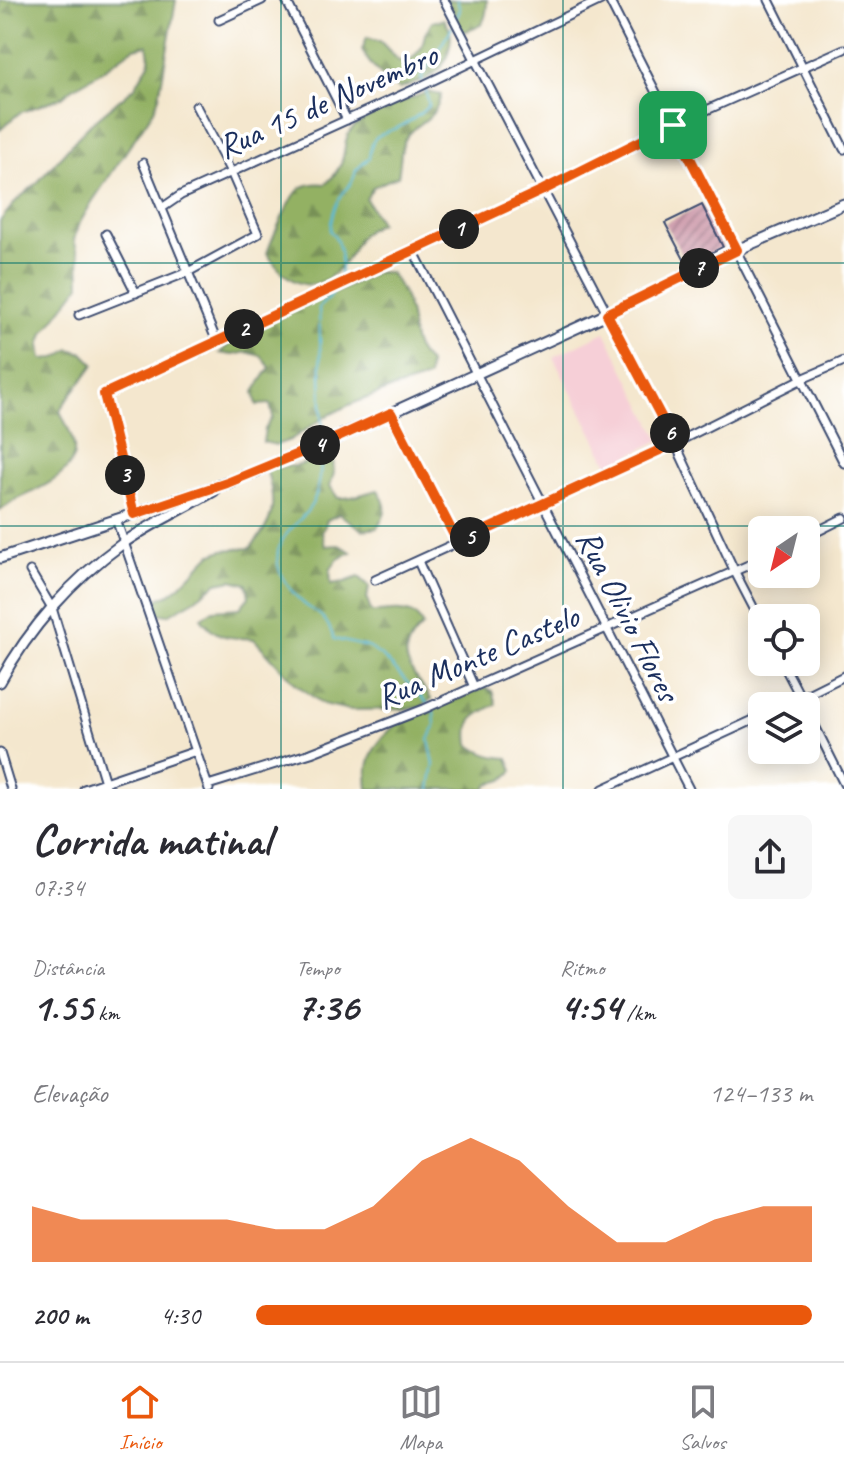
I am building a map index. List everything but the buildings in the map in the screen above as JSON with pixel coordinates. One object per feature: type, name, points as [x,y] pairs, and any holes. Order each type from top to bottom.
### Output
[{"type":"main road","points":[[0,558],[227,483],[315,447],[607,314],[737,250],[844,204]]},
{"type":"main road","points":[[0,682],[27,638],[96,564],[124,542],[227,483]]},
{"type":"street","points":[[219,20],[262,0]]},
{"type":"street","points":[[286,0],[347,120]]},
{"type":"street","points":[[444,0],[675,443],[752,604]]},
{"type":"street","name":"Rua 15 de Novembro","points":[[162,208],[181,195],[476,61],[601,0]]},
{"type":"street","points":[[609,0],[844,463]]},
{"type":"street","points":[[769,0],[844,149]]},
{"type":"street","points":[[134,514],[104,394],[543,190],[673,125],[844,49]]},
{"type":"street","points":[[79,315],[188,272],[258,234],[231,172],[196,106]]},
{"type":"street","points":[[143,163],[217,342]]},
{"type":"street","points":[[106,234],[136,293]]},
{"type":"street","name":"Rua Olivio Flores","points":[[413,250],[689,789]]},
{"type":"street","points":[[375,580],[675,443],[844,361]]},
{"type":"street","points":[[391,413],[458,543]]},
{"type":"street","points":[[820,530],[844,518]]},
{"type":"street","points":[[116,519],[208,787]]},
{"type":"street","points":[[418,561],[474,687]]},
{"type":"street","name":"Rua Monte Castelo","points":[[208,787],[311,753],[439,703],[748,566]]},
{"type":"street","points":[[30,571],[52,608],[106,785]]},
{"type":"street","points":[[820,693],[844,676]]},
{"type":"street","points":[[603,789],[748,723]]},
{"type":"street","points":[[820,736],[844,784]]},
{"type":"street","points":[[84,789],[106,785],[196,751]]},
{"type":"street","points":[[0,753],[11,789]]},
{"type":"shaded area","points":[[605,332],[660,440],[609,466],[553,357]]},
{"type":"green space","points":[[0,0],[176,0],[154,110],[78,226],[74,240],[79,256],[80,285],[44,333],[40,346],[42,359],[56,358],[70,349],[83,353],[94,364],[60,411],[74,447],[70,465],[39,489],[0,510],[0,221],[87,127],[135,87],[150,61],[147,45],[134,48],[62,97],[19,113],[0,130]]},
{"type":"green space","points":[[445,0],[487,0],[485,18],[479,26],[462,32]]},
{"type":"green space","points":[[444,19],[451,36],[445,60],[435,73],[413,84],[399,89],[378,72],[362,50],[367,37],[380,41],[400,62],[413,58],[422,47],[432,22]]},
{"type":"green space","points":[[428,92],[441,95],[438,104],[406,138],[398,176],[373,187],[366,199],[380,223],[360,236],[333,275],[312,284],[292,280],[267,253],[297,193],[307,185],[326,184],[332,178],[341,165],[349,133],[363,120]]},
{"type":"green space","points":[[376,272],[389,272],[402,290],[416,345],[429,363],[428,378],[349,405],[290,440],[276,445],[263,442],[265,429],[273,417],[270,404],[257,405],[254,392],[270,367],[261,356],[247,352],[233,355],[220,353],[231,342]]},
{"type":"green space","points":[[321,454],[333,458],[334,473],[330,486],[338,498],[378,490],[384,500],[385,513],[377,528],[363,530],[339,514],[327,520],[322,533],[325,546],[339,545],[351,552],[338,559],[330,570],[331,584],[359,577],[369,586],[367,599],[371,612],[405,611],[419,620],[423,626],[413,636],[406,654],[412,671],[431,699],[421,707],[350,710],[323,704],[297,685],[254,639],[218,634],[201,618],[213,610],[240,608],[249,597],[247,584],[232,580],[217,583],[168,615],[154,613],[158,599],[181,585],[210,555],[223,550],[250,548],[258,539],[272,512],[272,492],[266,469],[298,465]]},
{"type":"green space","points":[[485,688],[492,691],[496,704],[474,718],[469,728],[469,744],[487,754],[508,758],[513,771],[503,780],[484,789],[368,789],[368,769],[373,752],[398,723]]},
{"type":"waterway","points":[[457,0],[460,10],[457,17]]},
{"type":"waterway","points":[[423,82],[421,78],[453,26]]},
{"type":"waterway","points":[[337,283],[341,256],[330,231],[340,197],[353,180],[356,170],[369,158],[377,137],[410,121],[429,105],[425,88]]},
{"type":"waterway","points":[[323,440],[319,307],[332,292]]},
{"type":"waterway","points":[[322,446],[316,495],[308,510],[282,540],[278,559],[280,572],[296,596],[324,619],[334,639],[368,647],[383,657],[428,704]]},
{"type":"waterway","points":[[430,789],[434,764],[429,740],[435,726],[432,709]]},
{"type":"route","points":[[673,125],[737,250],[607,314],[675,443],[458,543],[391,413],[227,483],[134,514],[104,394],[543,190],[673,125]]}]
